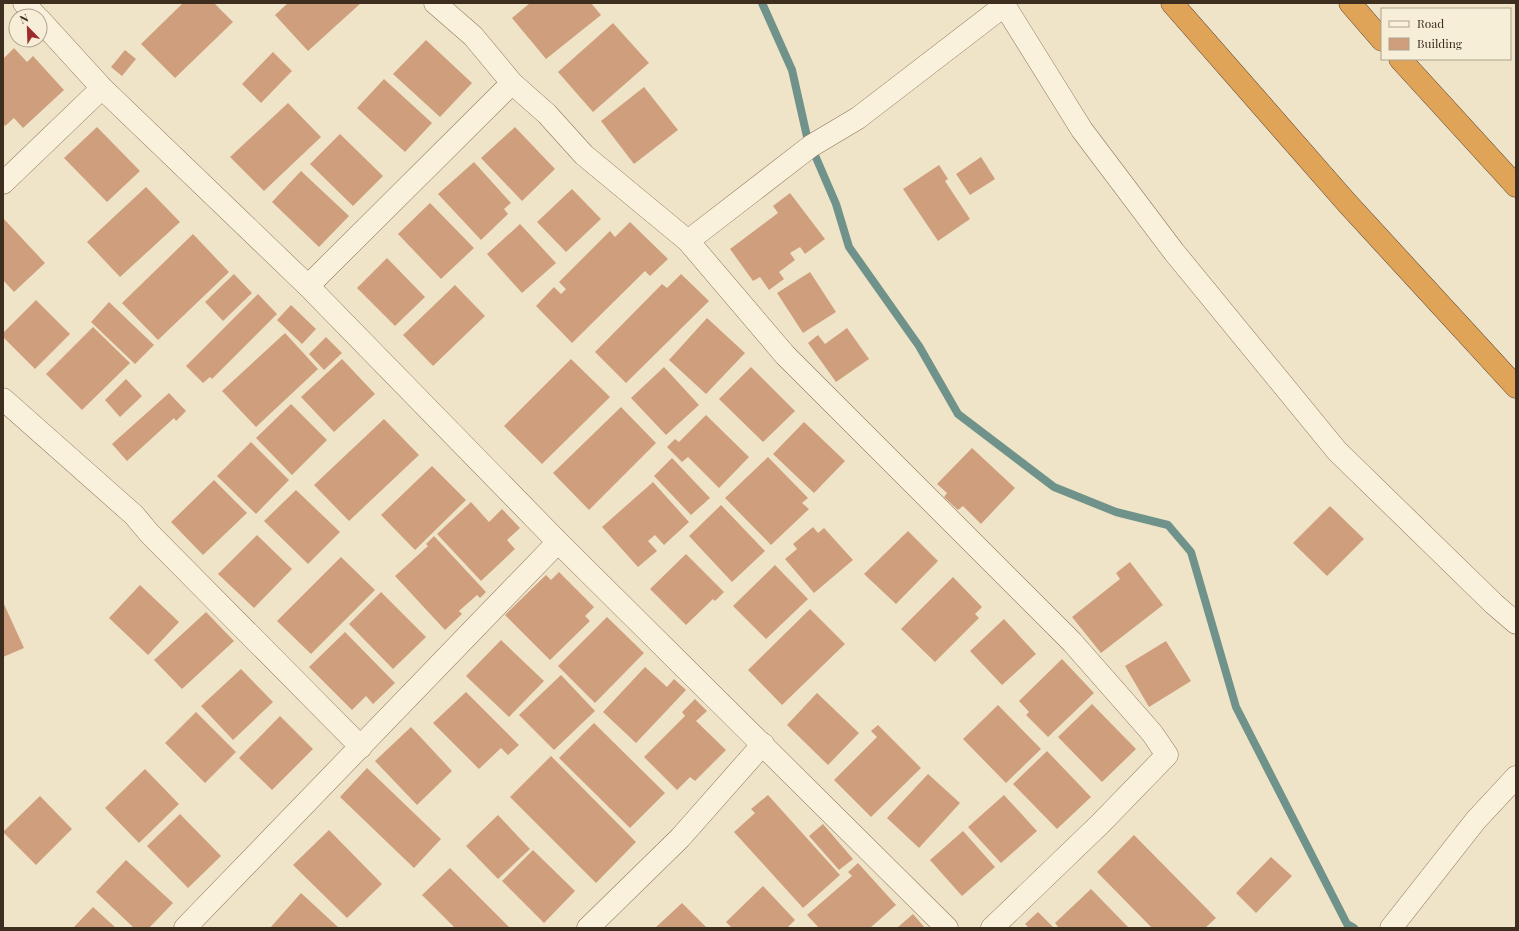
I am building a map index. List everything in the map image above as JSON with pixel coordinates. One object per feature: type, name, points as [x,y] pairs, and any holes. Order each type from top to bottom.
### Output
[{"type":"highway","points":[[1172,3],[1347,203],[1516,387]]},
{"type":"highway","points":[[1350,3],[1381,39]]},
{"type":"highway","points":[[1401,60],[1516,185]]},
{"type":"street","points":[[435,3],[473,36],[512,83],[547,114],[584,155],[688,241],[785,355],[1072,642],[1152,733],[1167,755],[1100,824],[992,928]]},
{"type":"street","points":[[688,241],[811,146],[858,118],[1004,4],[1082,130],[1174,252],[1332,445],[1488,598],[1516,623]]},
{"type":"street","points":[[48,29],[102,88],[308,286],[558,542],[947,928]]},
{"type":"street","points":[[308,286],[512,83]]},
{"type":"street","points":[[3,183],[102,88]]},
{"type":"street","points":[[3,399],[134,515],[361,747]]},
{"type":"street","points":[[185,928],[558,542]]},
{"type":"street","points":[[588,928],[680,838],[763,744]]},
{"type":"street","points":[[1391,927],[1476,820],[1516,777]]},
{"type":"building","points":[[183,3],[214,3],[233,22],[175,78],[141,44]]},
{"type":"building","points":[[288,3],[361,3],[308,51],[275,15]]},
{"type":"building","points":[[530,3],[591,3],[601,15],[546,59],[512,18]]},
{"type":"building","points":[[613,23],[649,63],[593,112],[558,72]]},
{"type":"building","points":[[426,40],[472,83],[440,117],[393,74]]},
{"type":"building","points":[[14,48],[27,62],[33,56],[64,90],[23,128],[14,118],[5,126],[3,123],[3,59]]},
{"type":"building","points":[[125,50],[136,59],[122,76],[111,67]]},
{"type":"building","points":[[273,52],[292,71],[261,103],[242,84]]},
{"type":"building","points":[[384,79],[432,123],[405,152],[357,108]]},
{"type":"building","points":[[644,87],[678,130],[634,164],[601,121]]},
{"type":"building","points":[[288,103],[321,137],[264,191],[230,157]]},
{"type":"building","points":[[97,127],[140,171],[107,202],[64,158]]},
{"type":"building","points":[[515,127],[555,169],[522,201],[481,158]]},
{"type":"building","points":[[340,134],[383,176],[353,206],[310,164]]},
{"type":"building","points":[[981,157],[995,179],[970,195],[956,174]]},
{"type":"building","points":[[474,162],[511,203],[504,209],[508,214],[481,240],[438,194]]},
{"type":"building","points":[[939,165],[948,179],[945,181],[970,219],[938,241],[903,189]]},
{"type":"building","points":[[301,171],[349,216],[319,247],[272,202]]},
{"type":"building","points":[[146,187],[180,222],[120,277],[87,242]]},
{"type":"building","points":[[572,189],[601,219],[566,252],[537,222]]},
{"type":"building","points":[[790,193],[825,239],[805,254],[800,247],[790,253],[795,260],[779,272],[784,279],[769,290],[760,277],[753,281],[730,249],[778,213],[773,206]]},
{"type":"building","points":[[430,203],[474,248],[441,279],[398,234]]},
{"type":"building","points":[[3,218],[45,263],[14,292],[3,280]]},
{"type":"building","points":[[630,222],[668,259],[650,276],[645,271],[572,343],[536,306],[554,287],[561,294],[566,289],[559,282],[610,231],[615,237]]},
{"type":"building","points":[[520,224],[556,263],[522,293],[487,254]]},
{"type":"building","points":[[193,234],[229,272],[158,340],[122,303]]},
{"type":"building","points":[[387,258],[425,297],[395,326],[357,288]]},
{"type":"building","points":[[810,272],[836,312],[803,333],[777,293]]},
{"type":"building","points":[[234,274],[252,293],[223,321],[205,302]]},
{"type":"building","points":[[681,274],[709,301],[626,383],[595,352],[662,284],[667,288]]},
{"type":"building","points":[[455,285],[485,316],[433,366],[403,335]]},
{"type":"building","points":[[258,294],[277,314],[212,379],[210,377],[203,383],[186,366]]},
{"type":"building","points":[[36,300],[70,334],[35,369],[3,337],[3,333]]},
{"type":"building","points":[[109,302],[154,345],[135,364],[91,322]]},
{"type":"building","points":[[291,305],[316,329],[302,344],[277,320]]},
{"type":"building","points":[[707,318],[745,353],[706,394],[669,360]]},
{"type":"building","points":[[93,327],[130,363],[82,410],[46,374]]},
{"type":"building","points":[[847,328],[869,359],[836,382],[808,343],[818,335],[825,344]]},
{"type":"building","points":[[285,333],[318,369],[256,427],[222,391]]},
{"type":"building","points":[[326,337],[342,353],[324,370],[309,354]]},
{"type":"building","points":[[342,359],[375,394],[334,432],[301,397]]},
{"type":"building","points":[[571,359],[610,397],[542,464],[504,426]]},
{"type":"building","points":[[664,367],[699,405],[666,435],[631,398]]},
{"type":"building","points":[[751,367],[795,411],[763,442],[719,399]]},
{"type":"building","points":[[126,379],[142,396],[120,417],[105,400]]},
{"type":"building","points":[[169,393],[186,411],[176,421],[174,418],[127,461],[112,444]]},
{"type":"building","points":[[291,404],[327,440],[292,475],[256,438]]},
{"type":"building","points":[[621,407],[656,443],[589,510],[553,473]]},
{"type":"building","points":[[706,415],[749,457],[719,488],[688,457],[682,462],[667,447],[675,439],[679,442]]},
{"type":"building","points":[[384,419],[419,455],[349,521],[314,485]]},
{"type":"building","points":[[804,422],[845,461],[814,493],[773,454]]},
{"type":"building","points":[[251,442],[289,480],[256,514],[217,476]]},
{"type":"building","points":[[972,448],[1015,488],[981,524],[963,506],[958,510],[944,497],[947,493],[937,484]]},
{"type":"building","points":[[768,457],[808,498],[802,503],[809,509],[771,545],[725,498]]},
{"type":"building","points":[[672,458],[710,498],[691,515],[654,476]]},
{"type":"building","points":[[432,466],[466,500],[415,550],[381,515]]},
{"type":"building","points":[[214,480],[247,513],[203,555],[171,522]]},
{"type":"building","points":[[653,482],[689,522],[664,545],[655,535],[648,541],[657,551],[638,567],[602,527]]},
{"type":"building","points":[[296,490],[340,532],[308,564],[264,521]]},
{"type":"building","points":[[471,502],[489,522],[502,509],[520,528],[507,540],[515,549],[481,581],[437,534]]},
{"type":"building","points":[[721,505],[765,551],[732,582],[689,536]]},
{"type":"building","points":[[1330,506],[1364,539],[1327,576],[1293,543]]},
{"type":"building","points":[[813,527],[818,533],[824,528],[853,560],[814,593],[785,559],[797,549],[793,544]]},
{"type":"building","points":[[908,531],[938,561],[896,604],[864,574]]},
{"type":"building","points":[[257,535],[292,569],[254,608],[218,574]]},
{"type":"building","points":[[434,536],[486,592],[480,598],[477,595],[459,611],[462,614],[445,630],[395,576],[428,546],[426,544]]},
{"type":"building","points":[[686,554],[724,592],[715,601],[713,599],[686,625],[650,589]]},
{"type":"building","points":[[341,557],[375,590],[311,654],[277,621]]},
{"type":"building","points":[[1130,562],[1163,605],[1101,653],[1072,617],[1120,579],[1116,573]]},
{"type":"building","points":[[775,565],[808,599],[766,639],[733,606]]},
{"type":"building","points":[[559,572],[594,607],[585,616],[590,621],[550,660],[505,615],[546,575],[551,580]]},
{"type":"building","points":[[953,577],[982,607],[975,614],[979,618],[935,662],[901,629]]},
{"type":"building","points":[[140,585],[179,622],[148,655],[109,618]]},
{"type":"building","points":[[381,592],[426,637],[393,669],[349,624]]},
{"type":"building","points":[[3,602],[24,648],[3,657]]},
{"type":"building","points":[[810,609],[845,644],[782,705],[748,670]]},
{"type":"building","points":[[206,612],[234,641],[182,689],[154,660]]},
{"type":"building","points":[[607,617],[644,653],[595,703],[558,666]]},
{"type":"building","points":[[1004,619],[1036,654],[1002,685],[970,651]]},
{"type":"building","points":[[345,632],[395,683],[373,704],[366,696],[352,710],[309,667]]},
{"type":"building","points":[[501,640],[544,681],[509,717],[466,676]]},
{"type":"building","points":[[1166,641],[1191,681],[1149,707],[1125,666]]},
{"type":"building","points":[[1062,659],[1094,693],[1048,737],[1026,715],[1029,712],[1019,701]]},
{"type":"building","points":[[645,667],[667,687],[674,679],[686,690],[636,743],[603,712]]},
{"type":"building","points":[[241,669],[273,702],[233,740],[201,706]]},
{"type":"building","points":[[561,675],[595,711],[554,750],[519,715]]},
{"type":"building","points":[[466,692],[519,745],[508,755],[501,748],[479,769],[433,723]]},
{"type":"building","points":[[817,693],[859,733],[828,765],[787,725]]},
{"type":"building","points":[[695,699],[707,711],[696,721],[726,750],[695,781],[690,777],[677,790],[644,757],[685,716],[682,712]]},
{"type":"building","points":[[1092,704],[1136,749],[1102,782],[1058,737]]},
{"type":"building","points":[[998,705],[1041,749],[1006,783],[963,739]]},
{"type":"building","points":[[196,712],[236,752],[205,783],[165,743]]},
{"type":"building","points":[[280,716],[313,749],[272,790],[239,758]]},
{"type":"building","points":[[594,723],[665,793],[630,828],[559,758]]},
{"type":"building","points":[[878,725],[921,768],[871,817],[834,780],[877,737],[871,731]]},
{"type":"building","points":[[411,727],[452,771],[417,805],[375,761]]},
{"type":"building","points":[[1047,751],[1091,797],[1057,829],[1013,784]]},
{"type":"building","points":[[551,756],[636,842],[596,883],[510,797]]},
{"type":"building","points":[[367,768],[441,839],[414,868],[340,797]]},
{"type":"building","points":[[145,769],[179,804],[139,843],[105,808]]},
{"type":"building","points":[[928,774],[960,803],[919,848],[887,818]]},
{"type":"building","points":[[768,795],[840,875],[803,908],[734,832],[755,813],[751,809]]},
{"type":"building","points":[[1004,795],[1037,831],[1001,863],[968,827]]},
{"type":"building","points":[[40,796],[72,829],[36,865],[3,832]]},
{"type":"building","points":[[180,814],[221,856],[188,888],[147,846]]},
{"type":"building","points":[[498,815],[530,849],[498,879],[466,846]]},
{"type":"building","points":[[823,824],[853,859],[839,870],[809,836]]},
{"type":"building","points":[[329,830],[382,884],[347,918],[293,865]]},
{"type":"building","points":[[963,831],[995,867],[962,896],[930,860]]},
{"type":"building","points":[[1134,835],[1216,918],[1205,928],[1152,928],[1097,872]]},
{"type":"building","points":[[533,850],[575,891],[544,923],[502,881]]},
{"type":"building","points":[[1271,857],[1292,876],[1256,913],[1236,893]]},
{"type":"building","points":[[126,860],[173,903],[149,928],[134,928],[96,892]]},
{"type":"building","points":[[858,863],[896,905],[870,928],[819,928],[807,915],[852,876],[848,872]]},
{"type":"building","points":[[450,868],[510,928],[455,928],[422,895]]},
{"type":"building","points":[[763,886],[795,920],[787,928],[732,928],[726,922]]},
{"type":"building","points":[[1091,889],[1129,928],[1059,928],[1055,923]]},
{"type":"building","points":[[301,893],[339,928],[270,928]]},
{"type":"building","points":[[682,903],[707,928],[655,928]]},
{"type":"building","points":[[93,907],[116,928],[73,928]]},
{"type":"building","points":[[1038,912],[1054,928],[1029,928],[1025,924]]},
{"type":"building","points":[[913,914],[925,928],[897,928]]},
{"type":"waterway","points":[[762,3],[792,70],[808,141],[836,204],[849,247],[919,346],[958,414],[1054,487],[1116,512],[1168,525],[1191,552],[1236,707],[1347,924],[1354,928]]}]
